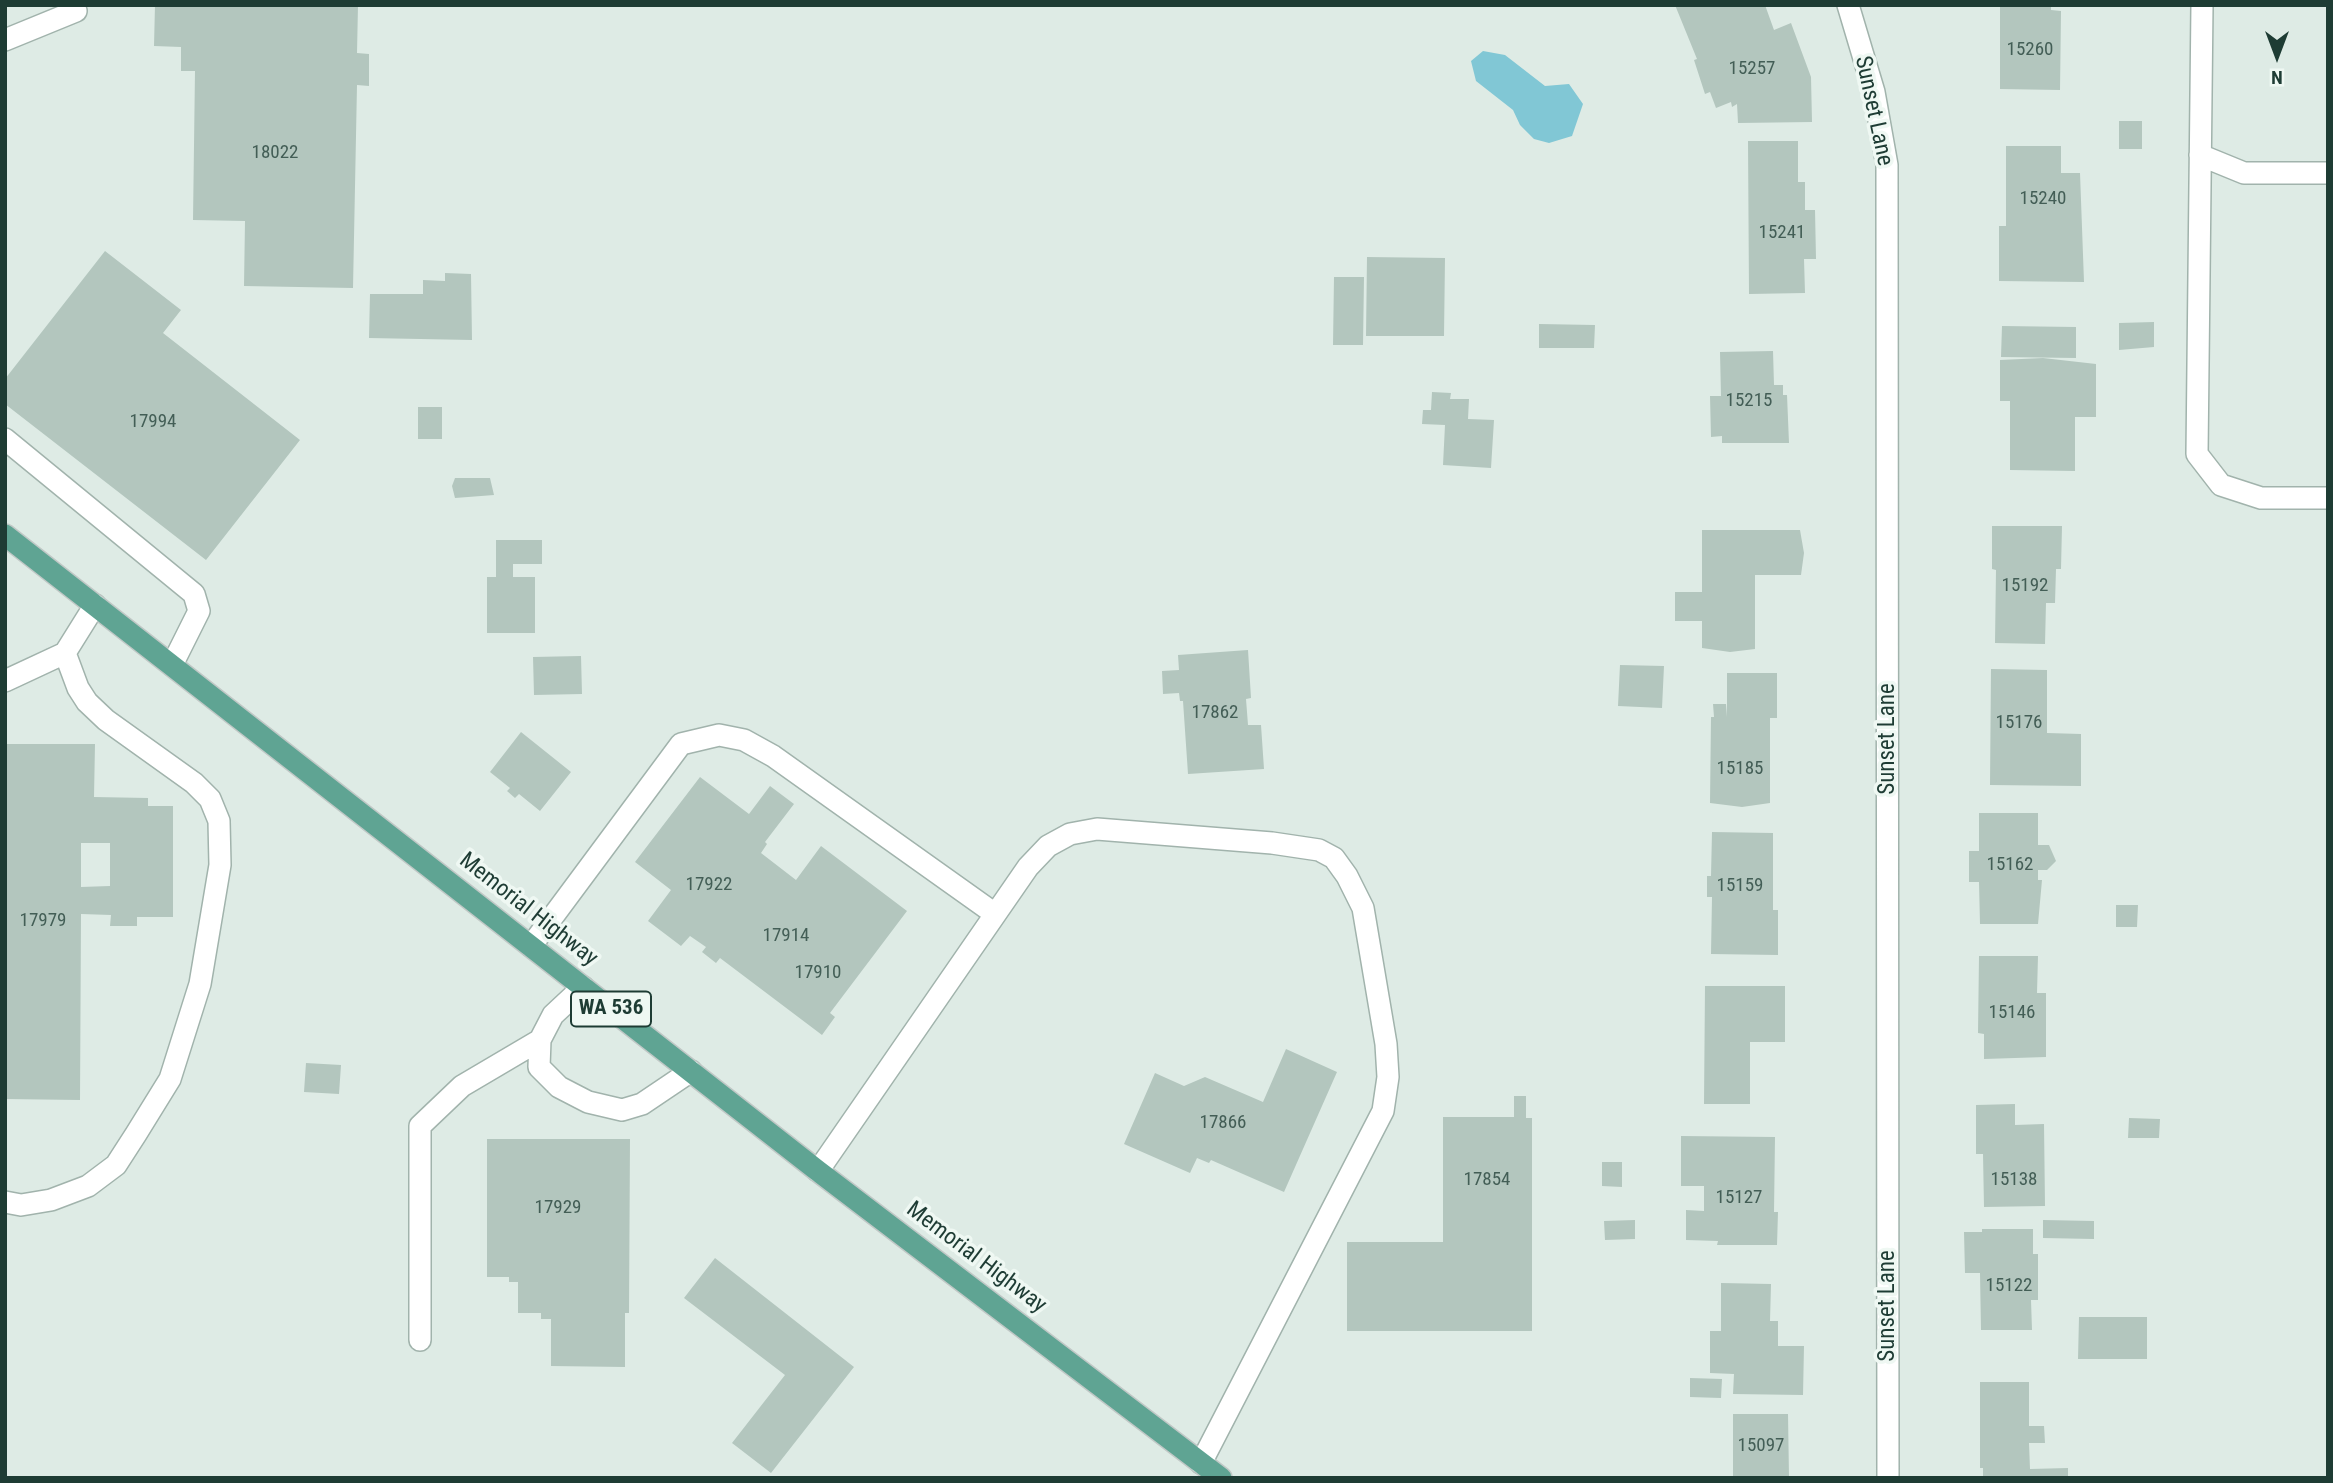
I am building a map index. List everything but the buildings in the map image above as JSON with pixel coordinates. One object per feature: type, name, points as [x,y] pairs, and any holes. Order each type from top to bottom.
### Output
[{"type":"main road","name":"Memorial Highway","points":[[5,535],[818,1171],[1221,1478]]},
{"type":"street","name":"Sunset Lane","points":[[1848,5],[1874,92],[1887,164],[1888,1478]]},
{"type":"street","points":[[2202,5],[2197,454],[2221,485],[2260,498],[2328,499]]},
{"type":"street","points":[[5,40],[76,11]]},
{"type":"street","points":[[2200,155],[2244,173],[2328,173]]},
{"type":"street","points":[[5,439],[194,594],[199,611],[172,665]]},
{"type":"street","points":[[5,681],[65,653],[95,605]]},
{"type":"street","points":[[5,1202],[21,1205],[51,1200],[88,1186],[116,1165],[136,1134],[170,1079],[197,996],[212,924],[220,865],[219,821],[210,799],[194,783],[106,720],[87,702],[78,688],[65,653]]},
{"type":"street","points":[[531,946],[681,744],[719,735],[744,740],[773,756],[995,914]]},
{"type":"street","points":[[818,1171],[1028,867],[1048,846],[1070,834],[1097,829],[1272,843],[1319,850],[1334,858],[1347,876],[1363,908],[1386,1044],[1388,1077],[1383,1111],[1201,1462]]},
{"type":"street","points":[[583,987],[553,1015],[540,1040],[539,1067],[559,1087],[588,1102],[622,1110],[642,1104],[691,1071]]},
{"type":"street","points":[[420,1340],[420,1126],[462,1086],[540,1040]]},
{"type":"water","points":[[1483,51],[1505,55],[1545,86],[1569,84],[1583,104],[1572,136],[1549,143],[1534,139],[1520,125],[1513,110],[1476,81],[1471,61]]}]
